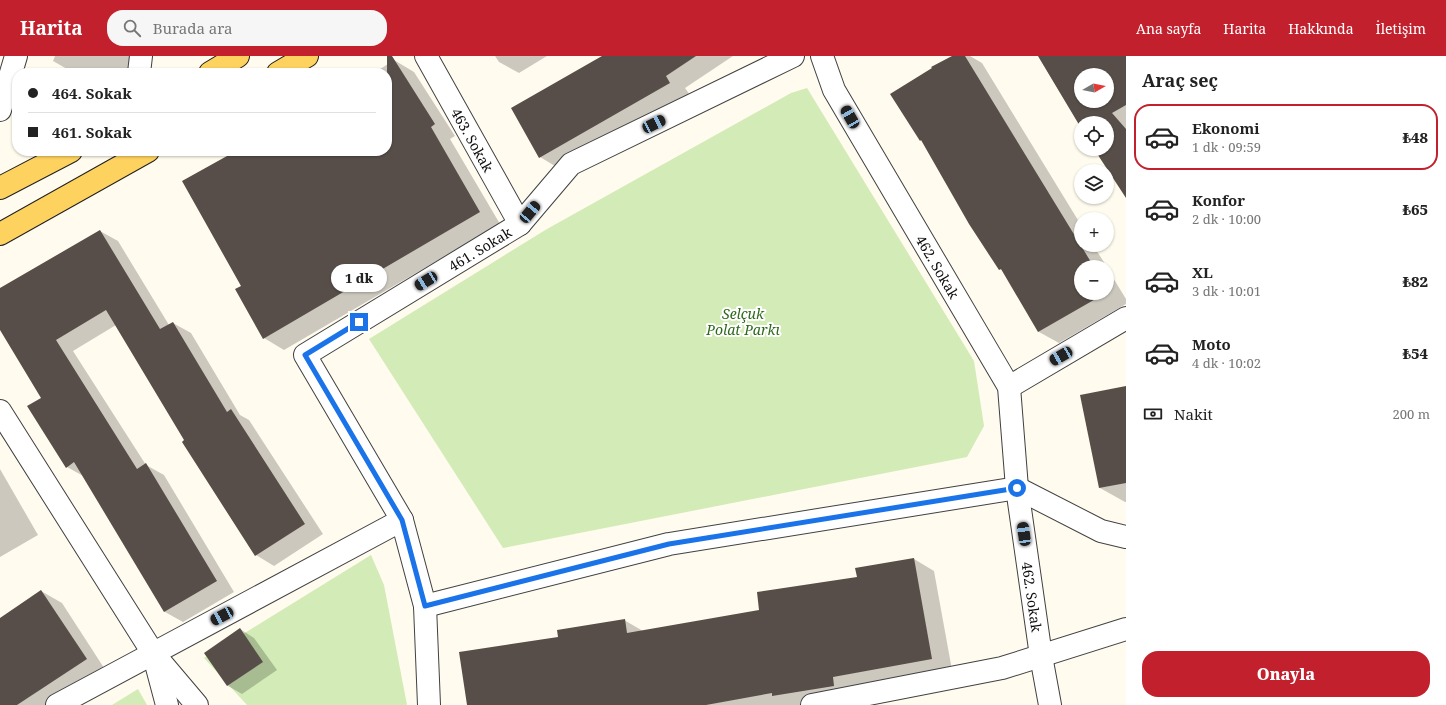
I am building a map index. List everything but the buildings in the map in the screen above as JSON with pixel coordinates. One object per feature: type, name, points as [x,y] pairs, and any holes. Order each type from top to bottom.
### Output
[{"type":"main road","points":[[218,68],[238,56]]},
{"type":"main road","points":[[286,68],[306,56]]},
{"type":"main road","points":[[0,188],[61,156]]},
{"type":"main road","points":[[0,234],[139,156]]},
{"type":"street","points":[[0,110],[4,77],[16,56]]},
{"type":"street","points":[[140,68],[141,56]]},
{"type":"street","name":"463. Sokak","points":[[426,56],[520,224]]},
{"type":"street","name":"461. Sokak","points":[[402,520],[305,355],[520,224],[571,164],[793,56]]},
{"type":"street","name":"462. Sokak","points":[[822,56],[834,90],[1009,387],[1017,488],[1041,656],[1050,705]]},
{"type":"street","points":[[1009,387],[1126,318]]},
{"type":"street","points":[[0,411],[153,653],[197,705]]},
{"type":"street","points":[[425,606],[669,544],[1017,488],[1101,531],[1126,537]]},
{"type":"street","points":[[57,705],[402,520],[425,606],[429,705]]},
{"type":"street","points":[[812,705],[1002,668],[1126,629]]},
{"type":"street","points":[[153,653],[167,705]]},
{"type":"green space","name":"Selçuk Polat Parkı","points":[[807,88],[974,361],[984,426],[967,457],[503,548],[369,339],[547,229],[791,93]]},
{"type":"green space","points":[[371,555],[384,585],[407,705],[247,705],[204,658]]},
{"type":"green space","points":[[138,689],[147,705],[112,705]]},
{"type":"route","points":[[359,322],[305,355],[402,520],[425,606],[669,544],[1017,488]]}]
